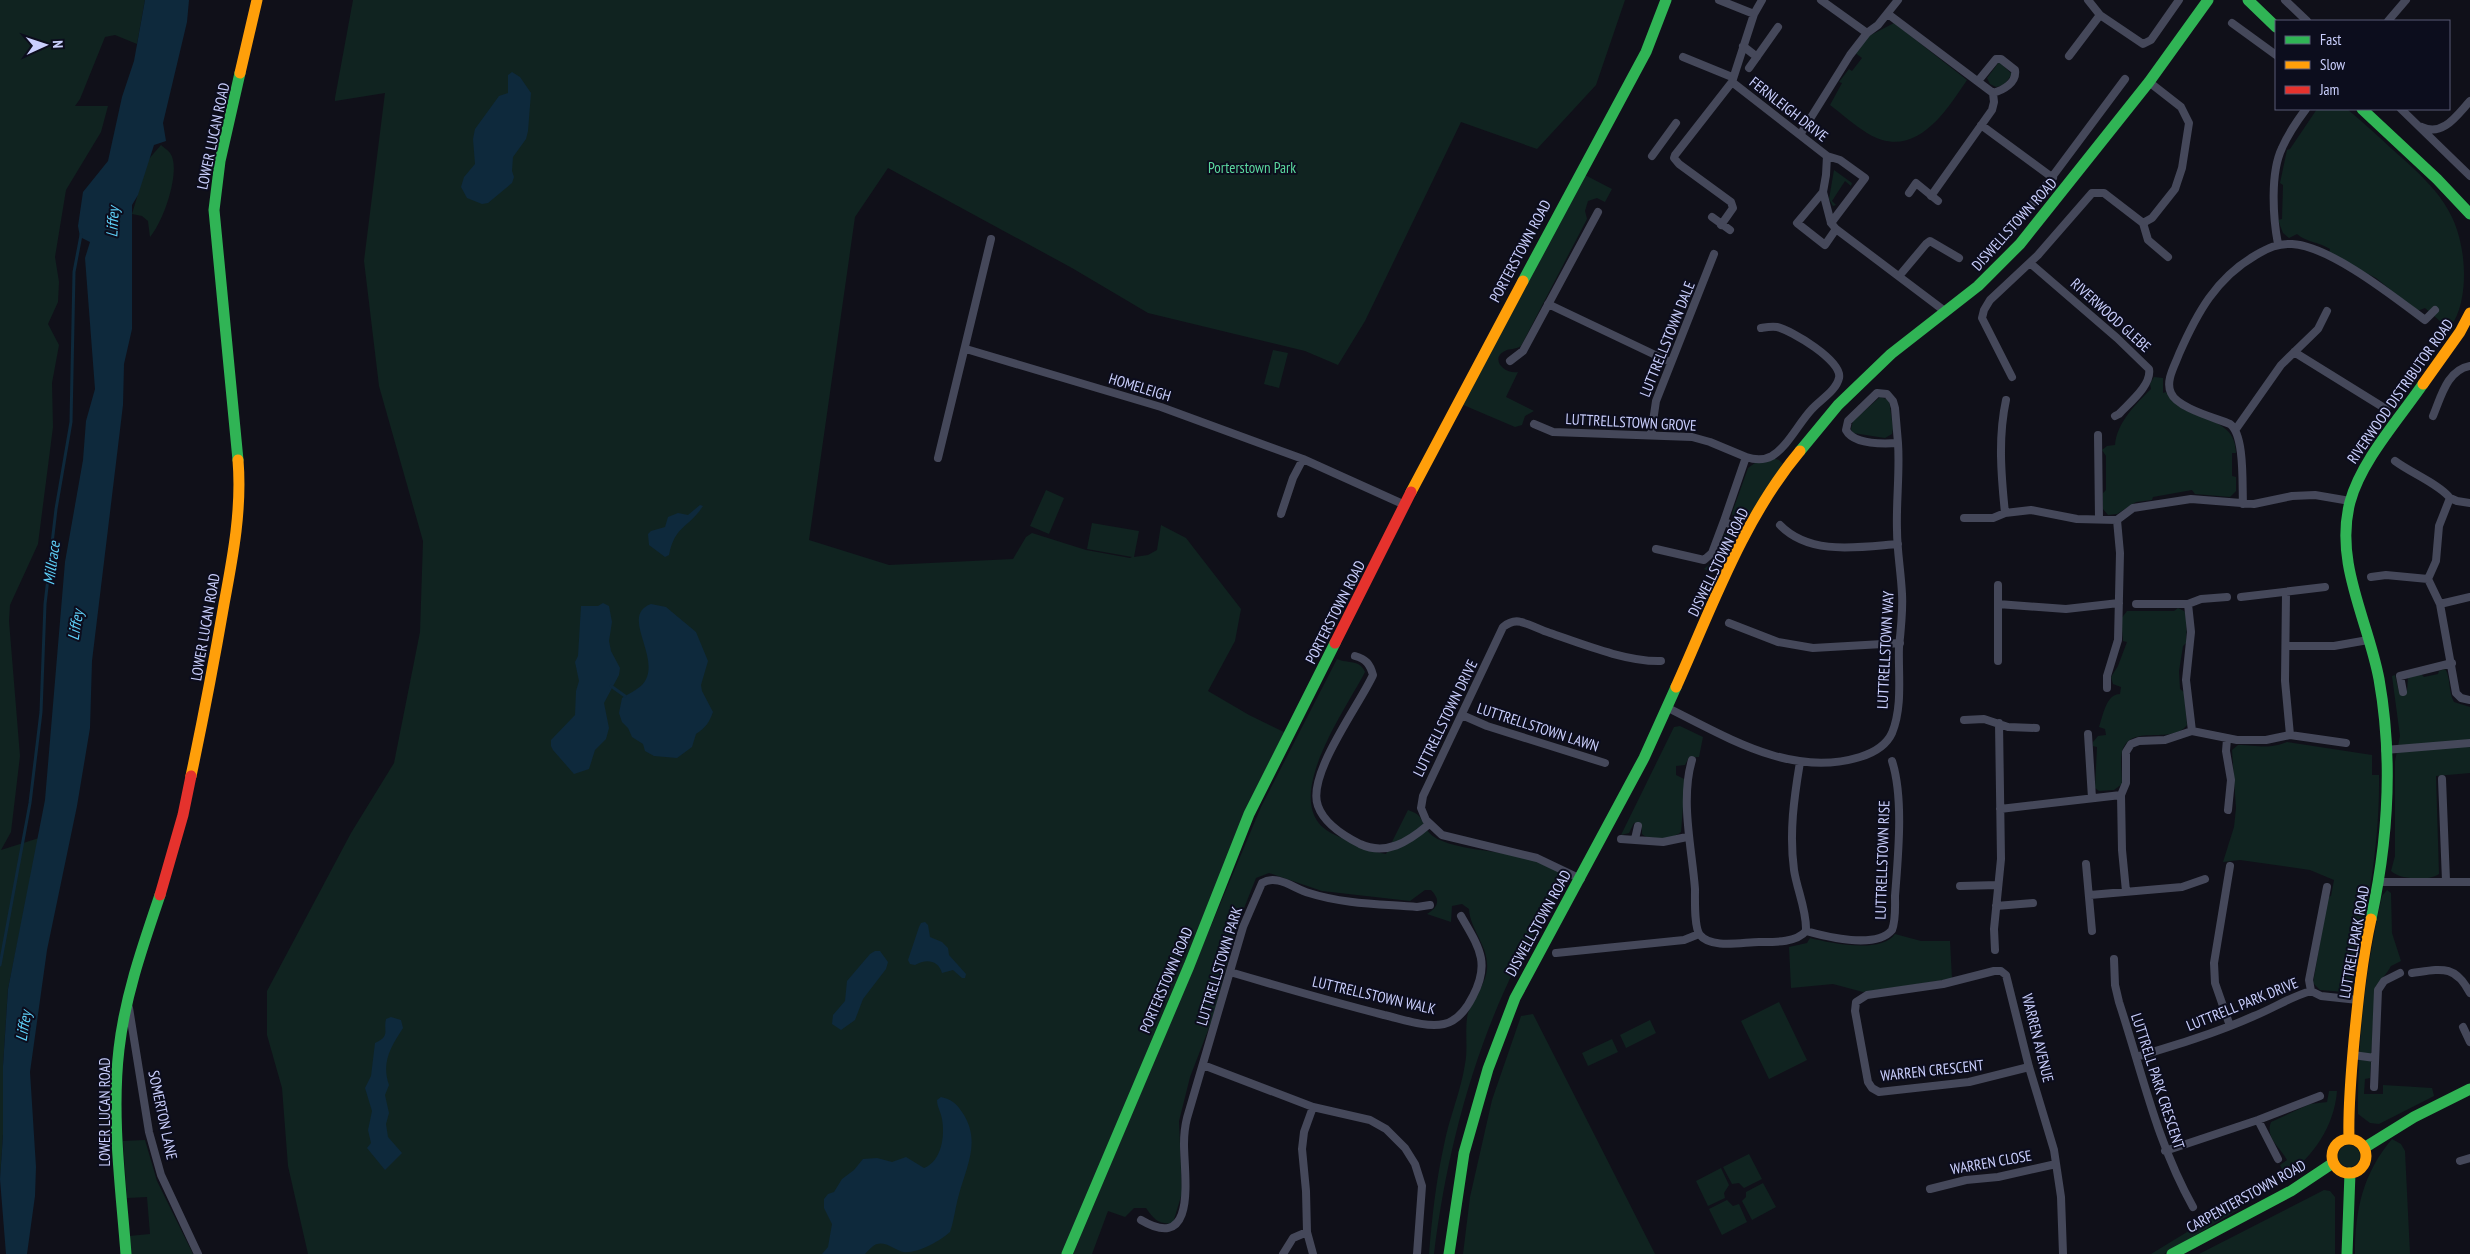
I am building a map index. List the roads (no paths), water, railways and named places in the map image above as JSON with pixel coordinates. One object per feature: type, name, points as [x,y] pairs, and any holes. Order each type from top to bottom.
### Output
[{"type":"street","name":"LOWER LUCAN ROAD","points":[[126,1254],[117,1087],[119,1050],[127,1004],[141,951],[177,838],[211,679],[238,525],[240,483],[235,415],[214,210],[220,161],[258,0]]},
{"type":"street","name":"PORTERSTOWN ROAD","points":[[1068,1254],[1189,966],[1250,814],[1497,326],[1646,52],[1666,0]]},
{"type":"street","points":[[1719,0],[1754,14]]},
{"type":"street","name":"FERNLEIGH DRIVE","points":[[1762,0],[1754,14],[1732,80],[1827,156],[1840,160],[1865,178],[1834,226]]},
{"type":"street","points":[[1821,0],[1867,33]]},
{"type":"street","points":[[1800,136],[1850,54],[1867,33],[1888,14],[1898,0]]},
{"type":"street","points":[[2088,0],[2100,15],[2143,44],[2151,40],[2179,0]]},
{"type":"street","name":"DISWELLSTOWN ROAD","points":[[1449,1254],[1464,1153],[1493,1054],[1526,976],[1580,879],[1668,708],[1723,581],[1746,534],[1771,490],[1794,458],[1838,405],[1891,354],[1978,286],[2020,244],[2149,82],[2208,0]]},
{"type":"street","points":[[2248,0],[2275,26]]},
{"type":"street","points":[[2284,0],[2306,20]]},
{"type":"street","points":[[2389,20],[2406,0]]},
{"type":"street","points":[[1888,14],[1993,93],[1994,106],[1934,199],[1916,183],[1909,192]]},
{"type":"street","points":[[2069,56],[2100,15]]},
{"type":"street","points":[[2232,23],[2275,54]]},
{"type":"street","points":[[1749,68],[1778,27]]},
{"type":"street","points":[[1743,46],[1757,57]]},
{"type":"street","points":[[1683,57],[1732,80],[1675,155],[1676,161],[1731,202],[1733,208],[1721,224]]},
{"type":"street","points":[[1978,81],[1996,60],[2001,60],[2015,70],[2015,76],[2007,88],[1993,93]]},
{"type":"street","points":[[2014,228],[2125,79]]},
{"type":"street","points":[[2143,223],[2152,218],[2175,189],[2182,168],[2189,123],[2181,107],[2149,82]]},
{"type":"street","points":[[2420,126],[2431,130],[2440,129],[2448,124],[2470,101]]},
{"type":"street","points":[[2278,244],[2273,211],[2281,150],[2305,110]]},
{"type":"street","points":[[2363,110],[2436,178],[2470,214]]},
{"type":"street","points":[[2402,110],[2470,176]]},
{"type":"street","points":[[1652,156],[1676,124]]},
{"type":"street","points":[[1982,125],[2053,178]]},
{"type":"street","points":[[1666,138],[1679,149]]},
{"type":"street","name":"FERNLEIGH DRIVE","points":[[1827,156],[1826,175],[1822,192],[1834,226]]},
{"type":"street","points":[[1822,192],[1797,223],[1825,245],[1834,226],[1946,312]]},
{"type":"street","points":[[2012,377],[1983,322],[1982,314],[1990,300],[2030,263],[2092,193],[2104,193],[2143,223],[2148,240],[2168,257]]},
{"type":"street","points":[[1510,362],[1523,351],[1598,212]]},
{"type":"street","points":[[1712,217],[1730,230]]},
{"type":"street","points":[[938,458],[966,349],[991,238]]},
{"type":"street","points":[[1900,276],[1926,244],[1930,242],[1959,258]]},
{"type":"street","points":[[2243,504],[2240,446],[2236,429],[2230,424],[2176,400],[2170,390],[2170,377],[2200,309],[2214,288],[2244,262],[2278,244],[2310,247],[2375,282],[2425,320],[2435,310]]},
{"type":"street","name":"LUTTRELLSTOWN DALE","points":[[1652,436],[1653,411],[1670,362],[1714,254]]},
{"type":"street","name":"RIVERWOOD GLEBE","points":[[2030,263],[2117,338],[2149,369],[2149,376],[2145,385],[2115,416]]},
{"type":"street","points":[[1548,304],[1670,362]]},
{"type":"street","points":[[2236,429],[2279,368],[2318,329],[2327,311]]},
{"type":"street","name":"RIVERWOOD DISTRIBUTOR ROAD","points":[[2385,750],[2382,706],[2368,640],[2346,559],[2344,534],[2350,501],[2362,471],[2462,328],[2470,313]]},
{"type":"street","points":[[1656,549],[1704,560],[1712,553],[1746,457],[1759,460],[1776,452],[1812,408],[1832,389],[1839,378],[1839,371],[1831,361],[1795,334],[1777,327],[1762,328]]},
{"type":"street","name":"HOMELEIGH","points":[[966,349],[1161,407],[1303,459],[1405,505]]},
{"type":"street","points":[[2294,352],[2386,409]]},
{"type":"street","points":[[2433,416],[2451,377],[2462,368],[2470,366]]},
{"type":"street","name":"LUTTRELLSTOWN WAY","points":[[1668,708],[1746,746],[1772,756],[1800,762],[1845,761],[1864,756],[1884,744],[1892,730],[1896,714],[1902,595],[1897,518],[1900,473],[1898,443],[1895,408],[1891,397],[1881,392],[1872,395],[1846,425],[1848,433],[1855,438],[1898,443]]},
{"type":"street","points":[[2005,512],[2000,444],[2002,412],[2006,400]]},
{"type":"street","name":"LUTTRELLSTOWN GROVE","points":[[1534,424],[1554,432],[1702,439],[1746,457]]},
{"type":"street","points":[[2098,435],[2099,518]]},
{"type":"street","points":[[1281,514],[1293,478],[1303,459]]},
{"type":"street","points":[[2395,461],[2415,475],[2440,488],[2457,502],[2470,502]]},
{"type":"street","points":[[1964,518],[1993,518],[2005,512],[2031,510],[2077,519],[2099,518],[2117,520],[2133,508],[2191,498],[2243,504],[2302,495],[2330,496],[2350,501]]},
{"type":"street","points":[[2450,498],[2438,526],[2436,561],[2428,579],[2440,604],[2457,696],[2470,700]]},
{"type":"street","points":[[2107,688],[2107,676],[2118,645],[2120,553],[2117,520]]},
{"type":"street","points":[[1724,521],[1746,534]]},
{"type":"street","points":[[1780,525],[1791,535],[1827,546],[1849,548],[1898,544]]},
{"type":"street","points":[[2371,577],[2386,575],[2428,579]]},
{"type":"street","points":[[1998,585],[1998,661]]},
{"type":"street","points":[[2241,597],[2325,587]]},
{"type":"street","points":[[2286,593],[2285,681],[2290,735]]},
{"type":"street","points":[[2136,604],[2188,604],[2201,599],[2227,597]]},
{"type":"street","points":[[2440,604],[2470,597]]},
{"type":"street","points":[[1998,604],[2066,609],[2119,603]]},
{"type":"street","points":[[2188,604],[2191,632],[2186,680],[2192,731]]},
{"type":"street","name":"LUTTRELLSTOWN DRIVE","points":[[1428,825],[1421,808],[1423,796],[1503,627],[1512,622],[1520,622],[1579,643],[1632,658],[1661,661]]},
{"type":"street","points":[[1729,623],[1778,642],[1813,648],[1900,643]]},
{"type":"street","points":[[2286,646],[2338,646],[2368,640]]},
{"type":"street","points":[[1355,656],[1363,658],[1370,666],[1373,675],[1366,690],[1346,718],[1317,789],[1317,805],[1324,818],[1360,844],[1380,850],[1396,847],[1428,825],[1448,837],[1538,858],[1580,879]]},
{"type":"street","points":[[2403,692],[2400,676],[2452,663]]},
{"type":"street","name":"LUTTRELLSTOWN LAWN","points":[[1462,716],[1487,726],[1605,763]]},
{"type":"street","points":[[1964,720],[1984,720],[2008,726],[2036,728]]},
{"type":"street","points":[[1995,950],[2000,858],[1999,723]]},
{"type":"street","points":[[2126,891],[2122,850],[2121,795],[2126,783],[2126,752],[2131,744],[2139,740],[2165,740],[2192,731],[2227,739],[2256,740],[2290,735],[2346,743]]},
{"type":"street","points":[[2088,734],[2092,798]]},
{"type":"street","points":[[2227,739],[2226,751],[2230,780],[2228,810]]},
{"type":"street","points":[[2385,750],[2470,743]]},
{"type":"street","name":"LUTTRELLPARK ROAD","points":[[2348,1138],[2353,1055],[2364,950],[2379,882],[2386,823],[2385,750]]},
{"type":"street","points":[[1692,760],[1689,771],[1687,837],[1699,934]]},
{"type":"street","name":"LUTTRELLSTOWN RISE","points":[[1806,931],[1849,940],[1880,938],[1892,930],[1897,880],[1898,832],[1897,780],[1892,761]]},
{"type":"street","points":[[1556,953],[1684,940],[1699,934],[1716,942],[1769,942],[1796,938],[1806,931],[1794,872],[1792,838],[1794,800],[1800,762]]},
{"type":"street","points":[[1679,770],[1689,771]]},
{"type":"street","points":[[2442,780],[2446,881]]},
{"type":"street","points":[[2000,809],[2121,795]]},
{"type":"street","points":[[1635,839],[1638,826]]},
{"type":"street","points":[[1621,839],[1663,842],[1687,837]]},
{"type":"street","points":[[2086,864],[2092,931]]},
{"type":"street","points":[[2230,866],[2214,958],[2215,983],[2230,1026]]},
{"type":"street","name":"LUTTRELLSTOWN PARK","points":[[1141,1220],[1160,1231],[1168,1231],[1176,1226],[1181,1219],[1186,1193],[1184,1145],[1187,1118],[1243,926],[1262,883],[1268,879],[1275,879],[1309,893],[1336,899],[1417,907],[1430,905]]},
{"type":"street","points":[[2090,894],[2182,888],[2205,879]]},
{"type":"street","points":[[2379,882],[2470,882]]},
{"type":"street","points":[[1960,886],[1998,885]]},
{"type":"street","points":[[2311,991],[2309,980],[2327,887]]},
{"type":"street","points":[[1996,906],[2032,903]]},
{"type":"street","name":"LUTTRELLSTOWN WALK","points":[[1230,972],[1365,1010],[1402,1019],[1443,1025],[1464,1012],[1478,987],[1483,971],[1481,954],[1460,916]]},
{"type":"street","name":"LUTTRELL PARK CRESCENT","points":[[2114,959],[2115,985],[2119,1002],[2165,1151],[2193,1207]]},
{"type":"street","points":[[2412,973],[2448,970],[2460,978],[2470,993]]},
{"type":"street","name":"WARREN AVENUE","points":[[1862,998],[2001,971],[2008,978],[2029,1067],[2048,1128],[2056,1164],[2061,1197],[2063,1254]]},
{"type":"street","points":[[2374,1087],[2378,990],[2384,981],[2400,973]]},
{"type":"street","name":"LUTTRELL PARK DRIVE","points":[[2136,1056],[2197,1039],[2292,997],[2311,991],[2321,996],[2358,1000]]},
{"type":"street","name":"WARREN CRESCENT","points":[[1862,998],[1856,1002],[1855,1011],[1868,1082],[1872,1088],[1879,1092],[1969,1082],[2029,1067]]},
{"type":"street","name":"SOMERTON LANE","points":[[127,1004],[149,1132],[162,1175],[198,1254]]},
{"type":"street","points":[[2463,1027],[2470,1042]]},
{"type":"street","points":[[2353,1055],[2375,1058]]},
{"type":"street","points":[[1203,1065],[1313,1107],[1378,1123],[1404,1148],[1415,1164],[1422,1186],[1417,1254]]},
{"type":"street","points":[[2364,1148],[2414,1117],[2470,1089]]},
{"type":"street","points":[[2165,1151],[2258,1120],[2320,1096]]},
{"type":"street","points":[[1313,1107],[1304,1132],[1302,1149],[1307,1232],[1313,1254]]},
{"type":"street","points":[[2258,1120],[2278,1159]]},
{"type":"street","points":[[2348,1138],[2358,1141],[2364,1148],[2366,1159],[2356,1172],[2350,1173],[2340,1171],[2333,1163],[2333,1148],[2340,1141],[2348,1138]]},
{"type":"street","points":[[2460,1161],[2470,1158]]},
{"type":"street","name":"CARPENTERSTOWN ROAD","points":[[2172,1254],[2291,1192],[2333,1163]]},
{"type":"street","name":"WARREN CLOSE","points":[[1930,1189],[1966,1180],[1998,1177],[2056,1164]]},
{"type":"street","points":[[2347,1254],[2350,1173]]},
{"type":"street","points":[[1283,1254],[1293,1238],[1307,1232]]},
{"type":"water","name":"Liffey","points":[[145,0],[189,0],[187,22],[163,123],[166,141],[154,145],[138,195],[132,205],[132,329],[124,364],[123,405],[92,661],[90,728],[77,806],[47,950],[30,1072],[36,1167],[35,1196],[27,1254],[6,1254],[0,1179],[3,1135],[3,1066],[8,989],[45,800],[65,562],[83,460],[86,421],[95,389],[85,258],[90,242],[80,237],[78,226],[83,192],[108,161],[122,97],[134,61]]},
{"type":"water","points":[[512,72],[520,77],[531,93],[528,131],[526,139],[513,157],[512,171],[514,177],[512,183],[488,203],[482,204],[467,198],[461,187],[464,177],[475,164],[473,139],[475,129],[499,96],[508,93],[508,75]]},
{"type":"water","points":[[700,505],[703,506],[678,532],[669,555],[665,557],[649,545],[648,534],[651,531],[665,527],[668,517],[678,513],[688,515]]},
{"type":"water","points":[[603,603],[609,606],[612,622],[609,641],[611,651],[620,668],[619,675],[604,703],[609,728],[606,739],[595,750],[589,769],[574,774],[553,750],[551,740],[575,715],[576,691],[579,681],[575,662],[578,656],[581,606],[598,606]]},
{"type":"water","points":[[651,604],[666,607],[696,632],[708,661],[701,685],[702,691],[713,712],[707,724],[696,734],[692,747],[677,758],[654,756],[645,751],[643,744],[632,737],[628,728],[622,722],[619,713],[622,698],[642,685],[648,675],[648,663],[639,618],[642,610]]},
{"type":"water","points":[[925,922],[928,925],[930,937],[942,942],[948,948],[949,955],[966,974],[965,978],[962,978],[953,970],[942,973],[938,965],[931,962],[910,964],[908,960],[919,927],[921,923]]},
{"type":"water","points":[[880,951],[888,962],[886,969],[863,999],[855,1020],[841,1030],[832,1024],[833,1015],[845,1001],[847,981],[870,954]]},
{"type":"water","points":[[391,1017],[401,1020],[403,1028],[388,1055],[386,1069],[389,1085],[385,1095],[389,1113],[386,1124],[388,1137],[402,1153],[385,1170],[367,1148],[371,1143],[368,1130],[372,1111],[365,1088],[371,1076],[375,1043],[385,1035],[386,1019]]},
{"type":"water","points":[[941,1097],[951,1101],[962,1112],[968,1123],[972,1144],[950,1232],[928,1246],[915,1251],[903,1252],[880,1243],[865,1254],[822,1254],[828,1247],[832,1224],[824,1208],[824,1199],[828,1194],[834,1192],[842,1179],[854,1170],[863,1159],[877,1158],[892,1162],[906,1157],[924,1168],[935,1160],[941,1147],[943,1132],[937,1100]]},
{"type":"waterway","name":"Millrace","points":[[0,965],[30,803],[41,712],[45,604],[56,509],[71,422],[74,272],[81,235]]},
{"type":"waterway","points":[[611,686],[625,696]]},
{"type":"park label","name":"Porterstown Park","points":[[1252,167]]}]
